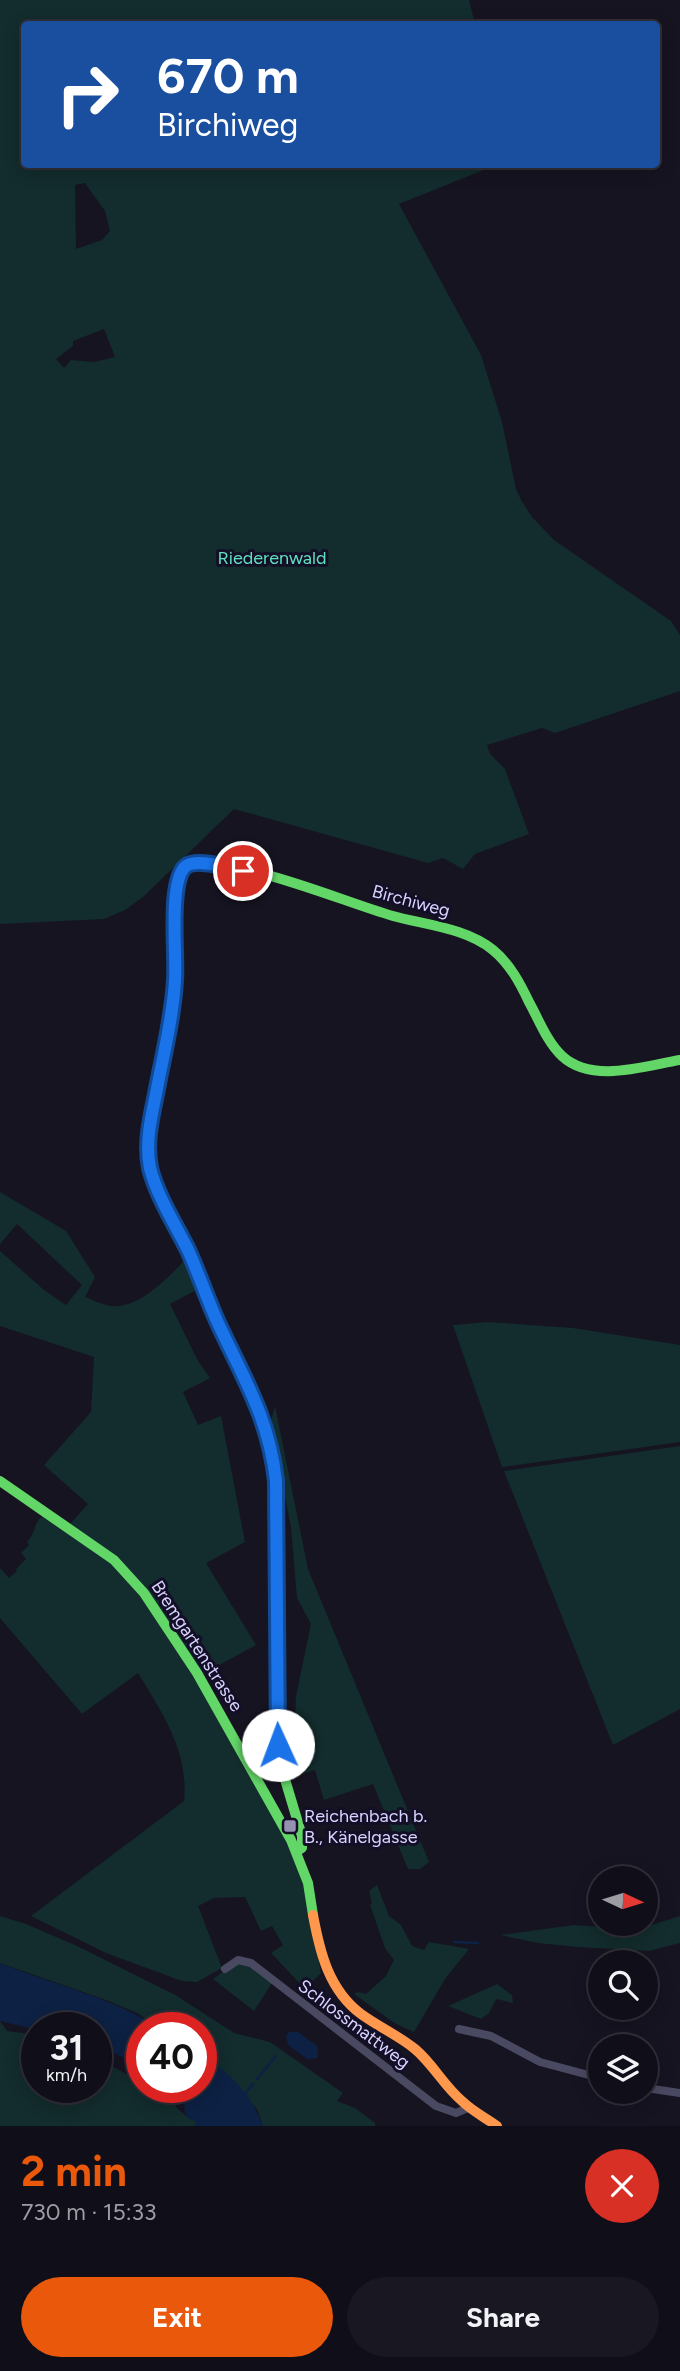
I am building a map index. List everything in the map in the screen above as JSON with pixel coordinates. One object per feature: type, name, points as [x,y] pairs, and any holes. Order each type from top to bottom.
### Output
[{"type":"street","name":"Birchiweg","points":[[296,1851],[302,1847],[302,1836],[284,1776],[278,1745],[276,1481],[271,1447],[252,1390],[219,1324],[150,1167],[150,1126],[172,1013],[175,982],[176,888],[185,867],[202,863],[243,871],[457,932],[478,941],[505,961],[552,1041],[569,1063],[583,1069],[604,1071],[680,1060]]},
{"type":"street","name":"Bremgartenstrasse","points":[[0,1481],[114,1560],[144,1593],[197,1673],[296,1851]]},
{"type":"street","points":[[296,1851],[308,1883],[323,1962],[334,1984],[345,1999],[360,2012],[415,2049],[468,2108],[497,2126]]},
{"type":"street","name":"Schlossmattweg","points":[[225,1969],[240,1959],[251,1963],[436,2106],[457,2113],[468,2108]]},
{"type":"street","points":[[459,2029],[491,2036],[540,2062],[588,2075]]},
{"type":"street","points":[[658,2090],[680,2093]]},
{"type":"green space","name":"Riederenwald","points":[[0,0],[469,0],[474,21],[21,21],[21,168],[489,168],[399,204],[481,355],[502,422],[516,489],[521,500],[532,517],[554,540],[671,621],[680,635],[680,691],[555,733],[542,728],[487,745],[490,754],[505,769],[529,834],[475,854],[463,869],[443,858],[428,863],[234,809],[143,897],[125,910],[104,919],[0,924]],"holes":[[[85,183],[105,211],[110,231],[102,240],[76,249],[75,185]],[[104,329],[115,357],[94,362],[71,360],[64,368],[56,359],[73,346],[73,341]]]},
{"type":"green space","points":[[0,1192],[66,1231],[95,1277],[85,1297],[111,1306],[133,1302],[164,1281],[189,1256],[204,1286],[170,1304],[198,1361],[210,1378],[183,1392],[198,1425],[221,1416],[245,1542],[206,1563],[256,1645],[203,1674],[146,1592],[70,1524],[88,1504],[44,1465],[91,1412],[94,1357],[0,1326],[0,1251],[44,1290],[66,1305],[82,1285],[17,1224],[0,1244]]},
{"type":"green space","points":[[488,1322],[573,1328],[680,1345],[680,1442],[502,1467],[453,1325]]},
{"type":"green space","points":[[275,1406],[308,1569],[429,1862],[420,1869],[408,1869],[373,1784],[324,1800],[315,1770],[292,1777],[296,1696],[311,1624],[297,1598],[291,1527],[270,1424]]},
{"type":"green space","points":[[680,1446],[680,1709],[613,1745],[504,1471]]},
{"type":"green space","points":[[42,1516],[111,1563],[141,1596],[194,1675],[293,1853],[306,1892],[321,1973],[305,1989],[271,1953],[283,1945],[272,1926],[261,1931],[245,1897],[214,1898],[198,1906],[222,1968],[197,1982],[182,1981],[106,1953],[31,1916],[184,1801],[182,1766],[178,1750],[165,1719],[138,1673],[82,1714],[0,1618],[0,1568],[9,1578],[17,1571],[26,1559],[21,1553],[29,1545],[27,1542]]},
{"type":"green space","points":[[377,1885],[389,1916],[401,1925],[412,1946],[424,1950],[429,1942],[469,1949],[445,1979],[414,2032],[396,2024],[354,1994],[366,1994],[386,1976],[394,1960],[385,1948],[370,1905],[369,1891]]},
{"type":"green space","points":[[0,1916],[77,1946],[177,1996],[202,2012],[135,2012],[0,1963]]},
{"type":"green space","points":[[680,1916],[680,1943],[653,1950],[631,1950],[538,1943],[500,1935],[574,1925],[588,1926],[588,1936],[658,1936],[658,1923]]},
{"type":"green space","points":[[236,1963],[250,1965],[272,1983],[254,2011],[213,1979]]},
{"type":"green space","points":[[497,1984],[512,1995],[513,2003],[496,1999],[489,2013],[481,2019],[448,2006]]},
{"type":"green space","points":[[0,2021],[7,2031],[21,2033],[21,2103],[112,2103],[112,2066],[126,2074],[126,2103],[173,2103],[195,2121],[196,2126],[0,2126]]},
{"type":"green space","points":[[217,2022],[234,2033],[270,2042],[343,2093],[337,2101],[355,2108],[375,2123],[375,2126],[263,2126],[257,2109],[217,2070]]},
{"type":"water","points":[[0,1963],[130,2012],[126,2012],[126,2059],[112,2052],[112,2012],[21,2012],[21,2026],[0,2021]]},
{"type":"water","points":[[289,2032],[298,2032],[317,2046],[318,2058],[307,2059],[288,2045],[286,2036]]},
{"type":"water","points":[[217,2065],[246,2094],[263,2126],[196,2126],[195,2121],[187,2116],[184,2103],[217,2103]]},
{"type":"waterway","points":[[454,1942],[478,1943]]},
{"type":"waterway","points":[[257,2079],[276,2056]]},
{"type":"waterway","points":[[244,2095],[253,2084]]},
{"type":"traffic: fast","points":[[189,865],[236,868],[263,874],[393,916],[471,937],[499,955],[518,981],[552,1044],[562,1056],[574,1064],[588,1069],[619,1071],[680,1060]]},
{"type":"traffic: fast","points":[[208,1300],[257,1411],[276,1481],[278,1745],[284,1776],[302,1836],[302,1848],[297,1851]]},
{"type":"traffic: fast","points":[[0,1481],[114,1560],[144,1593],[197,1673],[291,1840],[308,1883],[313,1915]]},
{"type":"traffic: slow","points":[[189,865],[181,872],[175,899],[175,992],[151,1119],[149,1155],[157,1187],[208,1300]]},
{"type":"traffic: slow","points":[[313,1915],[328,1970],[341,1994],[361,2014],[415,2049],[456,2095],[497,2126]]},
{"type":"place","name":"Reichenbach b. B., Känelgasse","points":[[290,1826]]},
{"type":"route","points":[[243,871],[216,864],[195,863],[185,867],[178,879],[175,897],[177,951],[172,1013],[148,1146],[150,1167],[157,1187],[252,1390],[271,1447],[276,1481],[278,1745]]}]
